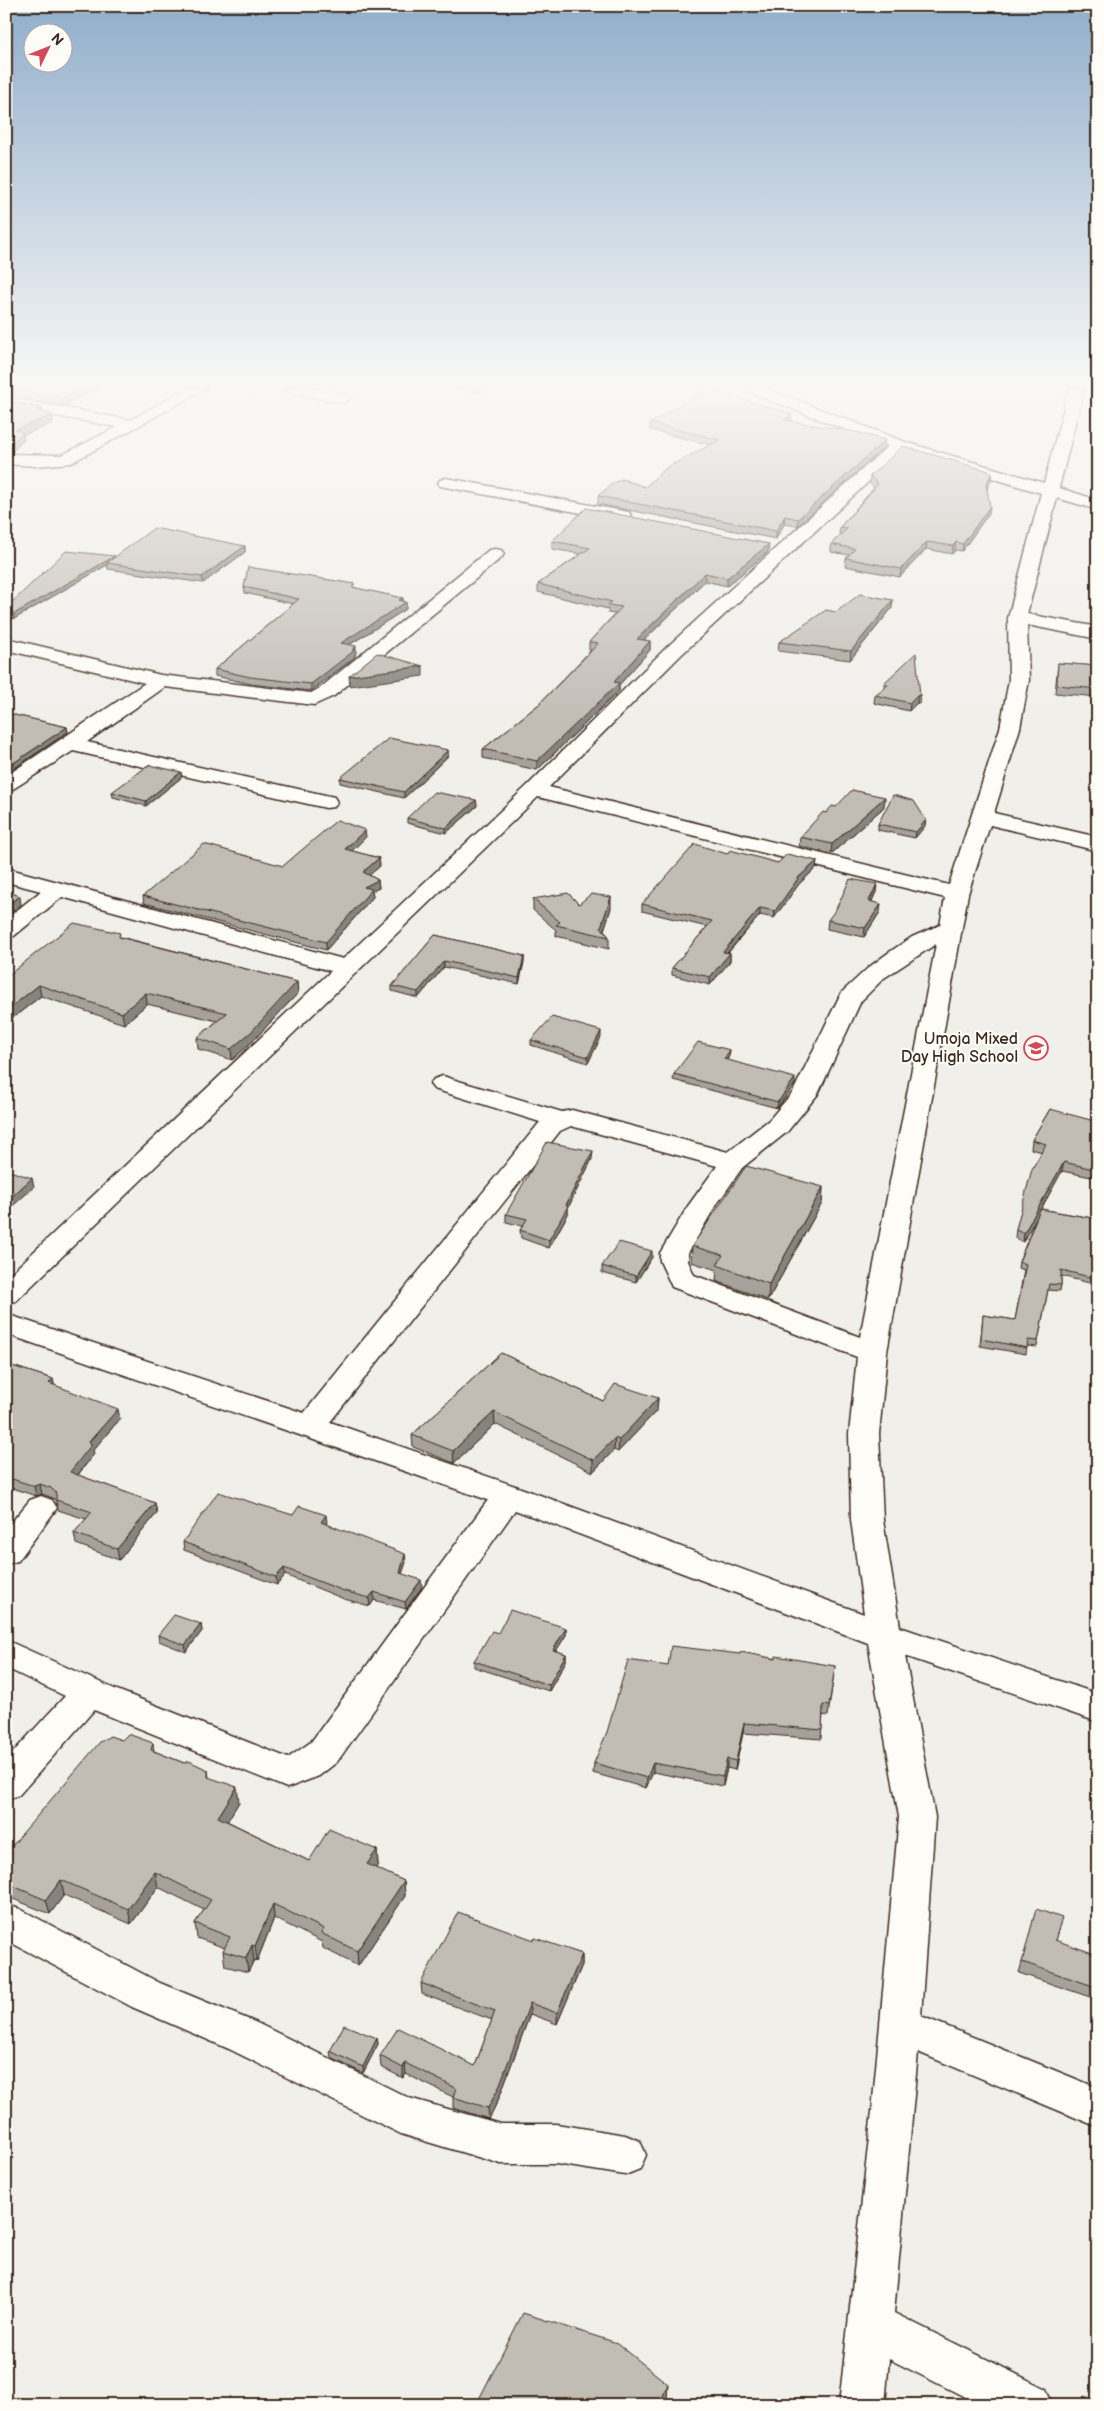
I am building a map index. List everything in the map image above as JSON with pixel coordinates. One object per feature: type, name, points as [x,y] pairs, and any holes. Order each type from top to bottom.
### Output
[{"type":"street","points":[[546,501],[635,518]]},
{"type":"street","points":[[6,1294],[534,790],[777,546],[832,501]]},
{"type":"street","points":[[862,2405],[900,2026],[917,1817],[884,1636],[867,1520],[864,1434],[872,1352],[957,894],[1010,728],[1019,680],[1018,618],[1048,501]]},
{"type":"street","points":[[1084,501],[1098,505]]},
{"type":"street","points":[[6,644],[161,681],[314,699],[327,692],[495,554]]},
{"type":"street","points":[[1018,618],[1098,633]]},
{"type":"street","points":[[6,785],[70,744],[161,681]]},
{"type":"street","points":[[70,744],[326,802]]},
{"type":"street","points":[[534,790],[957,894]]},
{"type":"street","points":[[983,817],[1098,844]]},
{"type":"street","points":[[6,875],[347,968]]},
{"type":"street","points":[[6,931],[58,889]]},
{"type":"street","points":[[872,1352],[682,1281],[674,1261],[674,1253],[702,1206],[733,1162],[778,1126],[805,1094],[850,998],[876,973],[896,958],[920,942],[951,929]]},
{"type":"street","points":[[443,1084],[561,1120]]},
{"type":"street","points":[[310,1426],[551,1125],[561,1120],[572,1118],[733,1162]]},
{"type":"street","points":[[6,1324],[310,1426],[508,1496],[884,1636],[1021,1685],[1098,1708]]},
{"type":"street","points":[[6,1653],[89,1693],[287,1773],[306,1766],[324,1752],[508,1496]]},
{"type":"street","points":[[6,1552],[41,1508]]},
{"type":"street","points":[[6,1785],[89,1693]]},
{"type":"street","points":[[6,1921],[146,1996],[243,2036],[401,2115],[501,2144],[556,2144],[626,2155]]},
{"type":"street","points":[[900,2026],[1098,2108]]},
{"type":"street","points":[[870,2325],[1030,2405]]},
{"type":"building","points":[[621,501],[818,501],[798,519],[785,516],[776,531]]},
{"type":"building","points":[[863,501],[989,501],[990,506],[963,544],[956,542],[953,546],[927,542],[901,569],[846,558],[855,549],[831,544],[848,528],[840,527]]},
{"type":"building","points":[[586,508],[769,544],[727,578],[705,573],[637,639],[650,641],[614,682],[619,683],[537,761],[483,749],[538,705],[596,646],[598,643],[589,642],[622,607],[608,605],[612,602],[538,584],[590,548],[552,541]]},
{"type":"building","points":[[154,528],[245,546],[202,577],[107,563]]},
{"type":"building","points":[[66,551],[115,556],[14,614],[8,606]]},
{"type":"building","points":[[248,567],[355,584],[352,587],[403,598],[399,600],[406,602],[341,643],[356,646],[352,650],[355,650],[311,684],[250,677],[215,669],[299,599],[244,587]]},
{"type":"building","points":[[860,594],[893,600],[851,651],[779,642],[826,610],[836,612]]},
{"type":"building","points":[[377,653],[423,666],[349,676]]},
{"type":"building","points":[[916,653],[920,696],[918,695],[910,703],[875,695],[888,685],[884,683]]},
{"type":"building","points":[[1058,663],[1098,666],[1098,689],[1057,685]]},
{"type":"building","points":[[6,713],[67,727],[12,764],[6,762]]},
{"type":"building","points":[[389,738],[448,750],[404,792],[340,778]]},
{"type":"building","points":[[149,765],[181,772],[146,801],[112,792]]},
{"type":"building","points":[[852,790],[885,797],[832,844],[800,837],[823,812],[826,813],[832,806],[836,807]]},
{"type":"building","points":[[434,792],[476,800],[446,828],[407,818]]},
{"type":"building","points":[[893,795],[914,801],[926,820],[916,832],[878,824]]},
{"type":"building","points":[[337,820],[365,830],[345,849],[379,858],[363,872],[378,880],[364,887],[372,889],[326,942],[143,896],[204,844],[283,866]]},
{"type":"building","points":[[695,844],[727,854],[730,850],[778,863],[787,854],[817,861],[799,877],[775,911],[760,908],[723,952],[730,953],[710,977],[672,968],[712,921],[642,904]]},
{"type":"building","points":[[850,879],[877,884],[869,901],[881,904],[865,928],[828,920],[836,909]]},
{"type":"building","points":[[6,888],[12,890],[8,892],[20,896],[6,906]]},
{"type":"building","points":[[568,893],[579,904],[591,894],[611,897],[601,927],[609,937],[556,925],[560,922],[533,899]]},
{"type":"building","points":[[74,923],[120,933],[119,937],[297,982],[251,1032],[231,1049],[197,1038],[227,1013],[146,993],[122,1013],[39,985],[6,1011],[6,977]]},
{"type":"building","points":[[435,935],[524,956],[519,978],[444,961],[418,992],[392,986]]},
{"type":"building","points":[[552,1017],[601,1031],[588,1057],[531,1040]]},
{"type":"building","points":[[698,1042],[730,1050],[724,1059],[795,1078],[778,1102],[674,1074]]},
{"type":"building","points":[[1050,1109],[1098,1122],[1098,1159],[1093,1169],[1064,1162],[1024,1233],[1016,1229],[1032,1169],[1046,1144],[1032,1140]]},
{"type":"building","points":[[547,1142],[593,1151],[566,1205],[568,1206],[549,1240],[520,1230],[527,1219],[506,1214]]},
{"type":"building","points":[[746,1166],[823,1187],[769,1284],[717,1265],[723,1255],[692,1246]]},
{"type":"building","points":[[6,1170],[32,1178],[6,1202]]},
{"type":"building","points":[[1040,1209],[1098,1219],[1098,1279],[1061,1270],[1061,1285],[1049,1284],[1038,1341],[1028,1340],[1027,1348],[981,1339],[983,1315],[1015,1320],[1026,1264],[1019,1262]]},
{"type":"building","points":[[619,1242],[652,1251],[636,1276],[602,1266]]},
{"type":"building","points":[[501,1353],[603,1401],[615,1384],[658,1398],[619,1440],[615,1438],[593,1460],[494,1412],[453,1451],[412,1435]]},
{"type":"building","points":[[6,1364],[53,1379],[49,1383],[118,1409],[88,1443],[92,1444],[70,1472],[155,1503],[117,1549],[74,1533],[92,1512],[56,1500],[56,1493],[51,1488],[40,1484],[34,1486],[6,1477]]},
{"type":"building","points":[[218,1492],[293,1515],[299,1506],[326,1515],[321,1522],[405,1554],[400,1573],[421,1580],[405,1602],[374,1592],[369,1598],[344,1591],[284,1568],[276,1577],[183,1542]]},
{"type":"building","points":[[510,1610],[566,1628],[553,1650],[566,1654],[549,1685],[474,1661],[492,1631],[498,1633]]},
{"type":"building","points":[[174,1615],[201,1624],[185,1645],[158,1635]]},
{"type":"building","points":[[671,1646],[740,1654],[741,1652],[776,1659],[776,1656],[835,1666],[829,1706],[823,1705],[822,1730],[744,1723],[736,1761],[727,1759],[723,1776],[653,1763],[647,1778],[594,1763],[607,1732],[628,1660],[668,1666]]},
{"type":"building","points":[[128,1734],[153,1743],[151,1750],[184,1763],[189,1761],[208,1770],[208,1777],[237,1787],[218,1817],[309,1861],[329,1829],[377,1850],[367,1864],[404,1881],[357,1951],[321,1933],[324,1929],[273,1904],[255,1946],[252,1945],[246,1958],[223,1951],[230,1937],[195,1923],[211,1900],[155,1872],[128,1909],[61,1880],[46,1900],[6,1883],[6,1854],[21,1835],[100,1742],[110,1736],[122,1740]]},
{"type":"building","points":[[1036,1909],[1062,1918],[1055,1940],[1098,1955],[1096,1987],[1022,1962]]},
{"type":"building","points":[[458,1912],[534,1940],[535,1938],[582,1954],[557,2013],[530,2003],[499,2087],[488,2108],[453,2097],[456,2088],[405,2063],[403,2068],[380,2056],[398,2028],[475,2066],[495,2011],[421,1983]]},
{"type":"building","points":[[344,2025],[377,2038],[363,2067],[330,2051]]},
{"type":"building","points":[[523,2313],[617,2343],[668,2384],[659,2405],[476,2405]]},
{"type":"place","name":"Umoja Mixed Day High School","points":[[1036,1048]]}]
